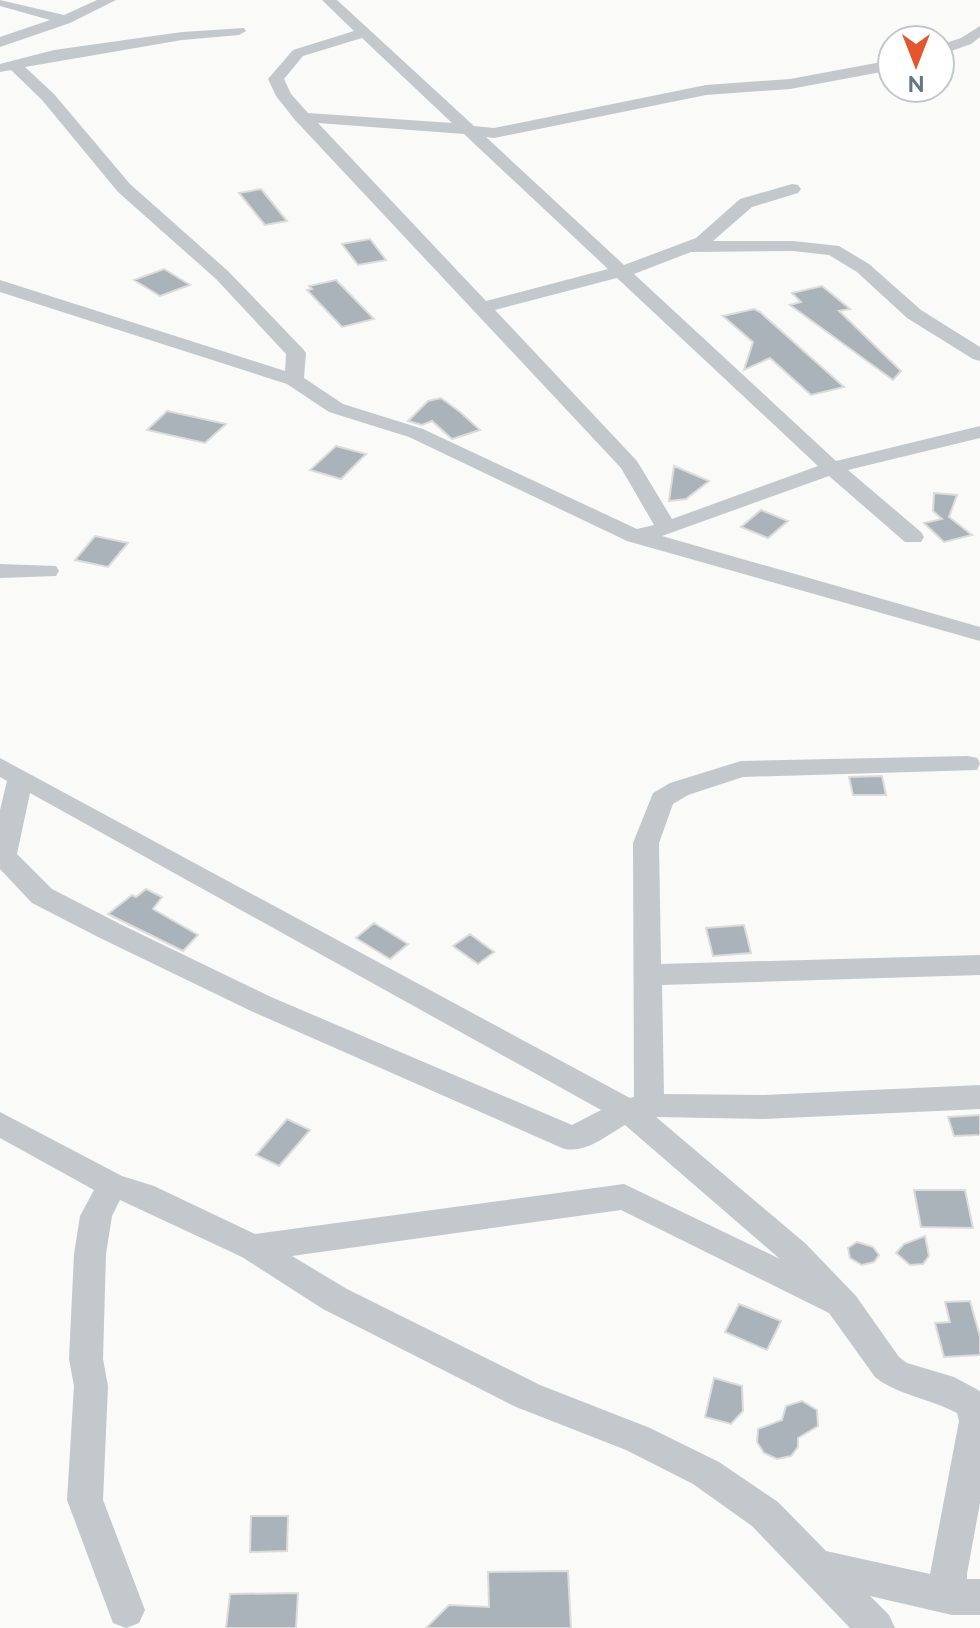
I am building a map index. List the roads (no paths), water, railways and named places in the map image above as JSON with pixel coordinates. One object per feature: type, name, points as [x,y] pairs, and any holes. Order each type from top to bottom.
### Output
[{"type":"street","points":[[0,42],[65,20],[109,0]]},
{"type":"street","points":[[329,0],[832,468],[913,537]]},
{"type":"street","points":[[0,2],[65,20]]},
{"type":"street","points":[[956,44],[980,30]]},
{"type":"street","points":[[8,67],[54,55],[239,31]]},
{"type":"street","points":[[364,33],[298,53],[279,73],[278,85],[301,117],[630,465],[667,528]]},
{"type":"street","points":[[8,67],[48,97],[124,188],[222,275],[296,353],[294,380]]},
{"type":"street","points":[[301,117],[408,123],[494,133],[706,90],[790,84],[876,68]]},
{"type":"street","points":[[481,308],[623,271],[690,247],[702,242],[746,203],[792,189]]},
{"type":"street","points":[[690,247],[793,246],[833,250],[863,268],[914,314],[980,355]]},
{"type":"street","points":[[0,286],[294,380],[336,408],[416,433],[635,536],[980,634]]},
{"type":"street","points":[[635,536],[667,528],[832,468],[980,432]]},
{"type":"street","points":[[0,571],[48,571]]},
{"type":"street","points":[[638,1108],[648,975],[646,843],[662,799],[679,789],[741,769],[968,764]]},
{"type":"street","points":[[966,1597],[948,1579],[976,1421],[976,1403],[942,1388],[897,1375],[881,1360],[844,1306],[795,1253],[638,1108],[10,772],[3,856],[42,896],[261,1004],[573,1139],[638,1108],[764,1107],[980,1097]]},
{"type":"street","points":[[648,975],[980,965]]},
{"type":"street","points":[[0,1124],[112,1185],[143,1195],[253,1248],[335,1299],[528,1396],[638,1439],[706,1473],[765,1514],[876,1628]]},
{"type":"street","points":[[112,1185],[96,1216],[90,1254],[86,1359],[91,1386],[85,1500],[126,1610]]},
{"type":"street","points":[[253,1248],[624,1197],[844,1306]]},
{"type":"street","points":[[817,1566],[966,1597]]}]
